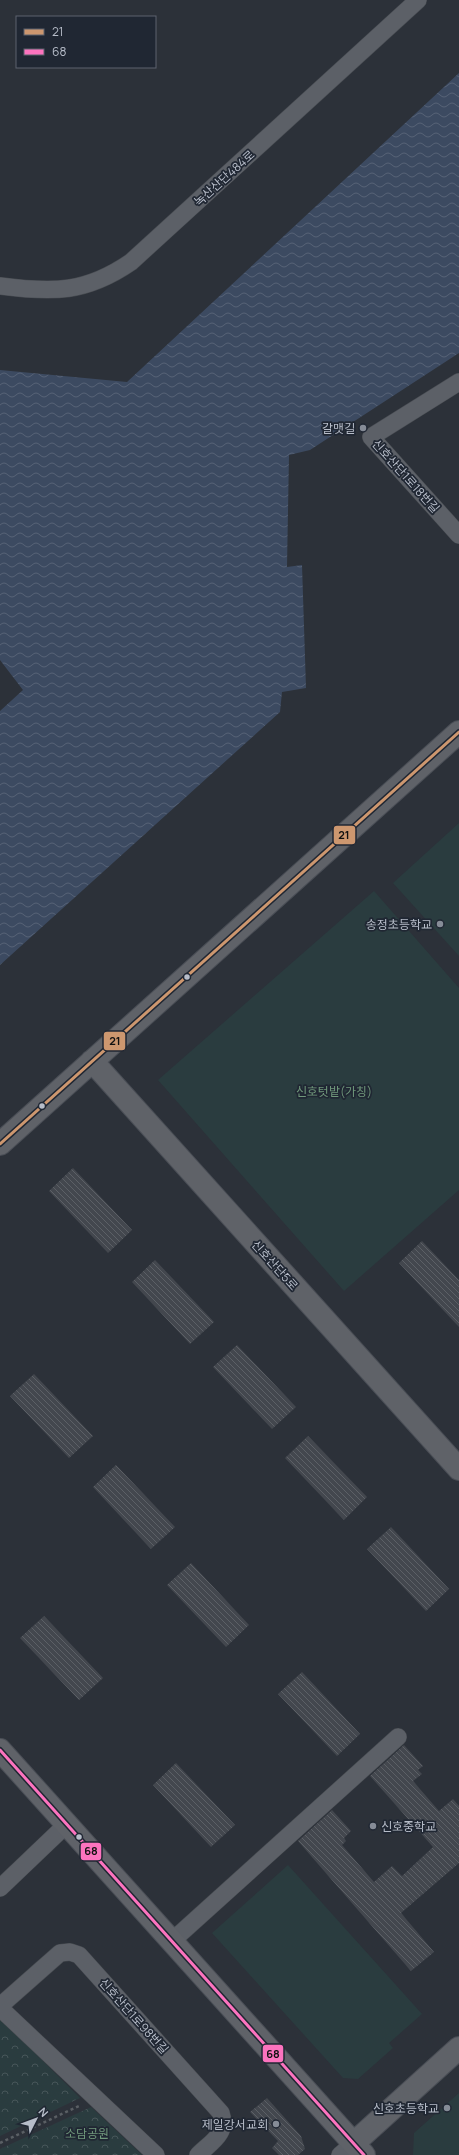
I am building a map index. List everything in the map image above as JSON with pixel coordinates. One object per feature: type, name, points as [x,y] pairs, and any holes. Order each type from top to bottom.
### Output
[{"type":"main road","points":[[0,1144],[459,732]]},
{"type":"main road","name":"신호산단5로","points":[[92,1061],[459,1469]]},
{"type":"main road","points":[[0,1750],[172,1941],[353,2151],[459,2048]]},
{"type":"street","name":"녹산산단484로","points":[[0,286],[26,289],[76,288],[102,280],[126,266],[418,0]]},
{"type":"street","name":"신호산단1로18번길","points":[[457,386],[371,437],[459,535]]},
{"type":"street","points":[[172,1941],[398,1737]]},
{"type":"street","points":[[3,1878],[67,1824]]},
{"type":"street","name":"신호산단1로98번길","points":[[156,2155],[0,2007],[60,1953],[70,1952],[78,1955],[220,2114],[223,2124],[222,2132],[198,2155]]},
{"type":"path","points":[[0,2143],[96,2098]]},
{"type":"green space","name":"송정초등학교","points":[[459,823],[459,956],[393,883]]},
{"type":"green space","name":"신호텃밭(가칭)","points":[[374,891],[459,988],[459,1190],[344,1291],[158,1080]]},
{"type":"green space","points":[[288,1865],[422,2014],[389,2043],[393,2048],[358,2079],[343,2078],[212,1933]]},
{"type":"green space","points":[[0,2018],[80,2098],[0,2136]]},
{"type":"green space","name":"신호초등학교","points":[[459,2093],[459,2155],[413,2155],[414,2133]]},
{"type":"green space","name":"소담공원","points":[[91,2107],[142,2155],[0,2155],[0,2149]]},
{"type":"water","points":[[459,73],[459,353],[310,450],[289,455],[287,567],[302,565],[306,688],[282,692],[280,712],[0,965],[0,711],[23,690],[0,660],[0,370],[127,382]]},
{"type":"building","points":[[73,1168],[132,1230],[108,1253],[49,1191]]},
{"type":"building","points":[[422,1241],[459,1280],[459,1327],[399,1263]]},
{"type":"building","points":[[155,1260],[214,1322],[190,1344],[132,1282]]},
{"type":"building","points":[[237,1345],[296,1407],[272,1429],[213,1367]]},
{"type":"building","points":[[34,1374],[93,1436],[69,1458],[10,1396]]},
{"type":"building","points":[[308,1436],[367,1497],[344,1520],[285,1458]]},
{"type":"building","points":[[116,1465],[175,1527],[151,1549],[93,1487]]},
{"type":"building","points":[[391,1527],[449,1589],[426,1611],[367,1549]]},
{"type":"building","points":[[191,1563],[249,1625],[226,1647],[167,1585]]},
{"type":"building","points":[[44,1616],[103,1678],[79,1700],[20,1638]]},
{"type":"building","points":[[302,1672],[360,1734],[337,1756],[278,1694]]},
{"type":"building","points":[[404,1745],[423,1766],[418,1770],[422,1774],[413,1781],[439,1811],[453,1799],[459,1806],[459,1863],[401,1913],[434,1952],[411,1971],[298,1841],[332,1810],[351,1831],[344,1838],[346,1841],[342,1845],[374,1882],[392,1866],[402,1876],[433,1847],[370,1776]]},
{"type":"building","points":[[176,1763],[235,1825],[211,1847],[153,1785]]},
{"type":"building","name":"제일강서교회","points":[[267,2098],[301,2136],[305,2149],[298,2155],[279,2155],[272,2148],[278,2141],[250,2112]]},
{"type":"transit line","name":"21","points":[[0,1144],[459,732]]},
{"type":"transit line","name":"68","points":[[0,1750],[364,2155]]},
{"type":"place","name":"갈맷길","points":[[363,428]]},
{"type":"place","name":"송정초등학교","points":[[440,924]]},
{"type":"place","name":"신호중학교","points":[[373,1826]]},
{"type":"place","name":"신호초등학교","points":[[447,2108]]},
{"type":"place","name":"제일강서교회","points":[[276,2124]]}]
